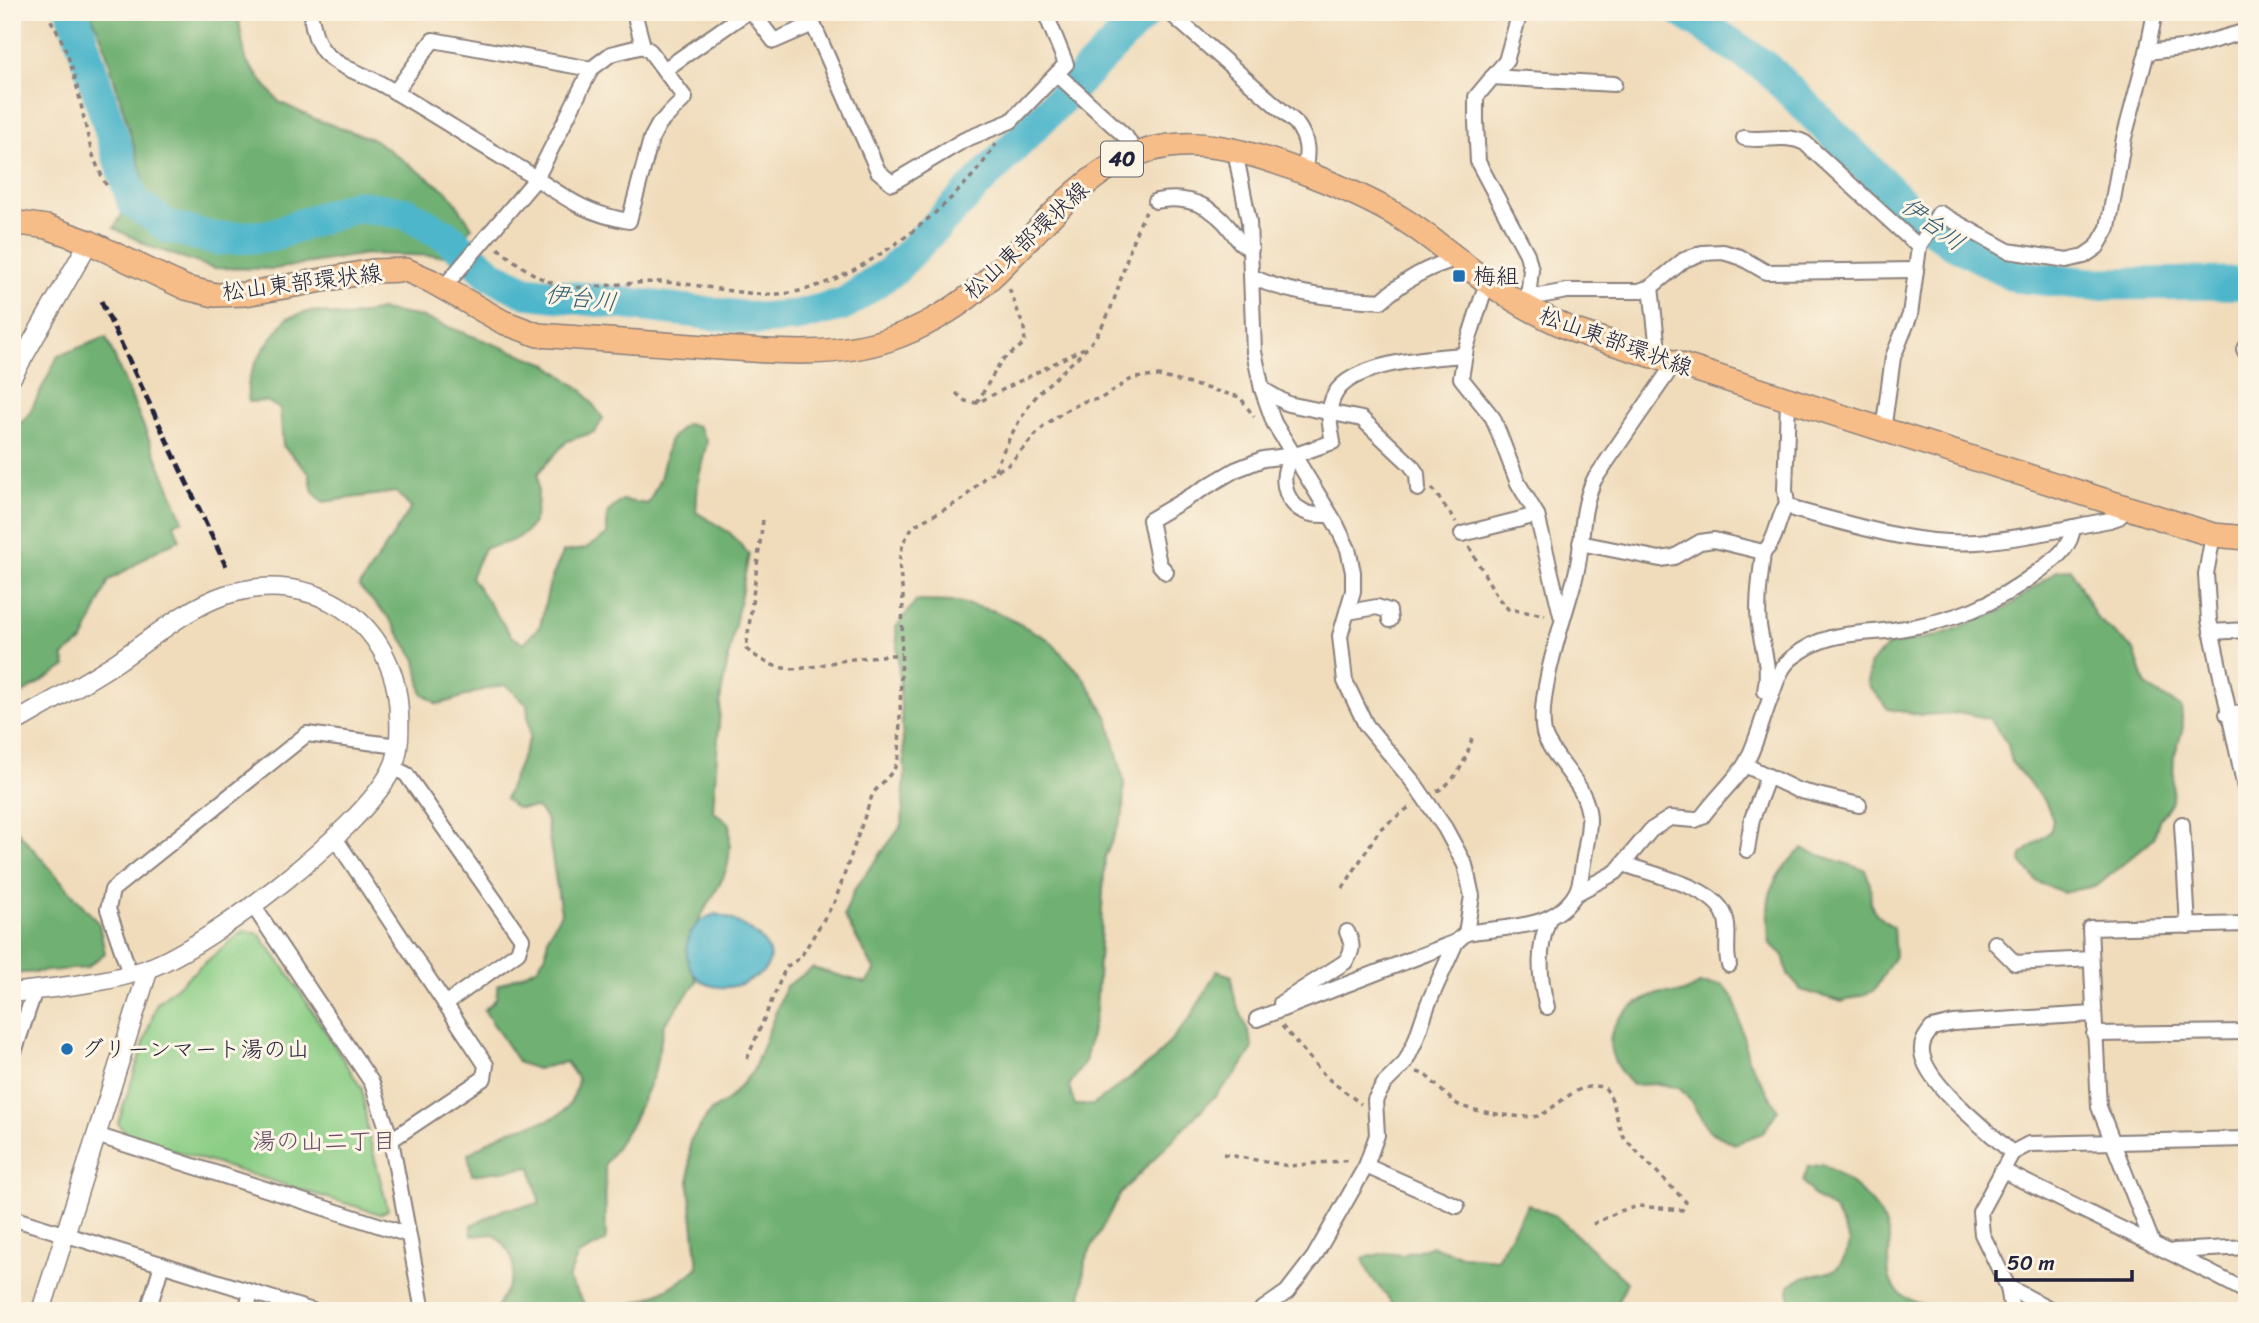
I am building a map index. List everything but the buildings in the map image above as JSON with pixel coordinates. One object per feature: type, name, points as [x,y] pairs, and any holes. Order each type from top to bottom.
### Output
[{"type":"main road","name":"松山東部環状線","points":[[15,227],[47,227],[89,242],[186,288],[215,295],[245,294],[373,271],[406,270],[503,322],[538,335],[778,352],[835,351],[891,338],[919,326],[974,292],[1091,178],[1135,152],[1185,144],[1236,151],[1304,174],[1381,206],[1459,258],[1487,282],[1575,331],[2213,535],[2247,538]]},
{"type":"street","points":[[664,70],[747,12]]},
{"type":"street","points":[[752,12],[774,41],[810,18],[878,172],[891,183],[964,140],[1011,121],[1059,76],[1066,64],[1045,12]]},
{"type":"street","points":[[1520,12],[1506,61],[1476,97],[1478,162],[1527,254],[1531,270],[1526,302],[1567,291],[1639,291],[1651,287],[1684,260],[1702,253],[1723,252],[1740,257],[1766,272],[1916,270]]},
{"type":"street","points":[[1883,431],[1893,357],[1910,315],[1920,243],[1939,213],[2008,251],[2067,260],[2084,256],[2097,247],[2108,228],[2124,138],[2153,30],[2154,17],[2151,12]]},
{"type":"street","points":[[312,21],[314,37],[325,54],[346,68],[395,92],[595,215],[629,221],[651,139],[659,124],[685,98],[650,51],[643,46],[635,16]]},
{"type":"street","points":[[1174,17],[1296,123],[1306,137],[1308,153],[1304,174]]},
{"type":"street","points":[[2147,52],[2190,47],[2247,31]]},
{"type":"street","points":[[395,92],[433,40],[590,69]]},
{"type":"street","points":[[443,288],[536,179],[590,69],[611,54],[643,46]]},
{"type":"street","points":[[1059,76],[1126,137],[1135,152]]},
{"type":"street","points":[[1492,77],[1614,84]]},
{"type":"street","points":[[1744,138],[1764,142],[1792,136],[1805,143],[1862,199],[1920,243]]},
{"type":"street","points":[[1236,151],[1249,222],[1254,352],[1262,389],[1275,423],[1331,515],[1348,549],[1353,572],[1353,591],[1340,636],[1340,661],[1354,705],[1366,725],[1424,797],[1445,828],[1471,881],[1471,913],[1415,1042],[1405,1063],[1375,1100],[1377,1135],[1366,1166],[1314,1257],[1287,1292],[1260,1311]]},
{"type":"street","points":[[1156,201],[1182,198],[1201,204],[1223,220],[1240,245],[1251,249]]},
{"type":"street","points":[[12,377],[89,242]]},
{"type":"street","points":[[1252,277],[1273,287],[1316,297],[1381,301],[1409,277],[1430,266],[1459,258]]},
{"type":"street","points":[[1487,282],[1465,355],[1461,378],[1493,418],[1518,483],[1537,515],[1561,616]]},
{"type":"street","points":[[1577,892],[1591,828],[1590,810],[1568,767],[1544,735],[1544,706],[1561,616],[1575,578],[1584,501],[1594,480],[1667,361],[1651,287]]},
{"type":"street","points":[[1166,572],[1159,564],[1150,520],[1235,470],[1263,459],[1295,455],[1333,442],[1330,412],[1337,390],[1352,378],[1412,358],[1465,355]]},
{"type":"street","points":[[1262,389],[1288,404],[1362,419],[1411,465],[1417,482]]},
{"type":"street","points":[[1765,709],[1762,701],[1769,664],[1759,625],[1758,604],[1763,552],[1771,546],[1779,516],[1787,504],[1788,401]]},
{"type":"street","points":[[1295,455],[1286,463],[1283,476],[1288,496],[1300,510],[1314,515],[1331,515]]},
{"type":"street","points":[[1787,504],[1796,510],[1926,540],[1976,542],[2110,520],[2119,517],[2128,508]]},
{"type":"street","points":[[1462,534],[1537,515]]},
{"type":"street","points":[[1546,1007],[1542,989],[1541,956],[1548,921],[1577,892],[1598,883],[1624,864],[1651,830],[1670,818],[1695,820],[1702,817],[1745,765],[1782,669],[1804,650],[1840,633],[1896,630],[1942,621],[1983,608],[2013,591],[2062,552],[2072,538],[2073,527]]},
{"type":"street","points":[[2213,535],[2206,574],[2211,632],[2247,797]]},
{"type":"street","points":[[1580,543],[1660,559],[1674,557],[1700,542],[1714,540],[1763,552]]},
{"type":"street","points":[[12,724],[114,663],[194,610],[223,596],[277,587],[303,590],[331,599],[355,618],[378,643],[390,667],[399,697],[398,746],[393,768],[363,811],[335,838],[253,904],[196,945],[149,968],[130,974],[12,993]]},
{"type":"street","points":[[1348,612],[1377,607],[1390,611],[1390,620]]},
{"type":"street","points":[[2211,632],[2247,630]]},
{"type":"street","points":[[2227,714],[2247,713]]},
{"type":"street","points":[[130,974],[107,909],[112,890],[307,734],[398,746]]},
{"type":"street","points":[[1745,765],[1797,790],[1859,805]]},
{"type":"street","points":[[393,768],[406,774],[522,939],[518,952],[445,1004]]},
{"type":"street","points":[[1747,850],[1752,819],[1768,776]]},
{"type":"street","points":[[2182,824],[2188,926]]},
{"type":"street","points":[[335,838],[486,1065],[484,1078],[391,1140]]},
{"type":"street","points":[[1624,864],[1701,891],[1719,904],[1728,931],[1725,953],[1729,965]]},
{"type":"street","points":[[253,904],[372,1083],[391,1140],[406,1234],[423,1311]]},
{"type":"street","points":[[1257,1019],[1461,937],[1548,921]]},
{"type":"street","points":[[2152,1242],[2099,1107],[2090,928],[2247,924]]},
{"type":"street","points":[[1271,1014],[1276,1006],[1345,962],[1351,954],[1353,943],[1347,932]]},
{"type":"street","points":[[1995,943],[2015,963],[2091,959]]},
{"type":"street","points":[[41,1311],[149,968]]},
{"type":"street","points":[[12,1058],[35,990]]},
{"type":"street","points":[[2012,1153],[1936,1082],[1922,1055],[1923,1041],[1932,1028],[1953,1023],[2093,1014]]},
{"type":"street","points":[[2094,1034],[2247,1031]]},
{"type":"street","points":[[96,1135],[406,1234]]},
{"type":"street","points":[[2012,1311],[2008,1287],[1982,1234],[1980,1212],[2012,1153],[2029,1143],[2247,1139]]},
{"type":"street","points":[[1366,1166],[1457,1206]]},
{"type":"street","points":[[2002,1170],[2103,1223],[2152,1242],[2247,1292]]},
{"type":"street","points":[[12,1218],[313,1311]]},
{"type":"street","points":[[2172,1252],[2247,1247]]},
{"type":"street","points":[[148,1311],[162,1264]]},
{"type":"street","points":[[2008,1287],[2054,1311]]},
{"type":"street","points":[[245,1311],[251,1292]]},
{"type":"path","points":[[45,12],[58,33],[79,91],[92,151],[108,189]]},
{"type":"path","points":[[2240,122],[2247,116]]},
{"type":"path","points":[[484,242],[553,286],[576,289],[658,282],[752,294],[806,290],[842,276],[881,256],[917,228],[987,160],[997,144],[999,128]]},
{"type":"path","points":[[994,472],[1000,455],[1038,394],[1088,346],[1110,312],[1137,228],[1156,201]]},
{"type":"path","points":[[977,403],[1001,362],[1025,343],[1024,328],[1001,267]]},
{"type":"path","points":[[956,393],[965,401],[977,403],[1088,346]]},
{"type":"path","points":[[747,1059],[786,967],[800,958],[835,901],[873,793],[894,770],[900,755],[903,596],[899,562],[903,543],[913,526],[962,500],[986,476],[1008,465],[1044,426],[1063,412],[1085,401],[1100,398],[1133,378],[1159,376],[1240,397],[1261,427]]},
{"type":"path","points":[[1417,482],[1445,502],[1498,598],[1508,609],[1561,616]]},
{"type":"path","points":[[763,520],[746,649],[759,659],[782,667],[809,670],[844,660],[901,654]]},
{"type":"path","points":[[1343,888],[1380,829],[1424,797],[1443,788],[1453,778],[1464,762],[1472,734]]},
{"type":"path","points":[[1271,1014],[1326,1077],[1350,1098],[1376,1109]]},
{"type":"path","points":[[1394,1074],[1411,1071],[1424,1074],[1458,1105],[1479,1112],[1532,1119],[1582,1088],[1593,1085],[1604,1087],[1614,1104],[1624,1138],[1686,1202],[1682,1210],[1639,1206],[1591,1226]]},
{"type":"path","points":[[1223,1154],[1289,1166],[1323,1160],[1353,1160],[1366,1166]]},
{"type":"green space","points":[[90,12],[251,12],[239,21],[246,61],[279,102],[315,119],[375,140],[449,193],[472,227],[447,256],[366,254],[274,269],[213,268],[151,247],[114,228],[143,177],[103,41]]},
{"type":"green space","points":[[381,310],[422,317],[547,364],[583,391],[603,418],[595,432],[567,441],[538,473],[537,504],[531,526],[515,539],[484,548],[471,577],[512,637],[524,643],[540,626],[550,582],[563,552],[584,549],[607,535],[607,513],[622,500],[648,504],[660,479],[669,441],[685,424],[698,426],[707,442],[698,481],[696,512],[730,533],[749,554],[721,695],[713,811],[730,824],[727,868],[692,937],[690,965],[697,981],[664,1025],[654,1074],[632,1123],[605,1164],[606,1241],[578,1255],[568,1279],[586,1306],[597,1311],[495,1311],[511,1279],[513,1263],[510,1254],[494,1234],[472,1236],[471,1225],[505,1209],[540,1204],[531,1167],[472,1175],[468,1154],[505,1132],[546,1121],[563,1112],[575,1093],[578,1079],[566,1062],[537,1069],[519,1063],[484,1010],[496,999],[498,985],[537,968],[546,954],[548,936],[561,913],[546,818],[536,808],[516,808],[505,799],[530,737],[527,705],[506,685],[437,704],[422,693],[416,660],[389,618],[359,587],[411,508],[396,492],[323,502],[313,492],[309,473],[283,446],[280,409],[266,401],[249,402],[249,379],[253,368],[287,318],[311,311],[347,317]]},
{"type":"green space","points":[[106,337],[183,520],[174,524],[180,540],[109,580],[83,641],[63,656],[66,666],[12,700],[12,432],[29,414],[58,356]]},
{"type":"green space","points":[[2071,569],[2096,617],[2134,650],[2146,686],[2181,707],[2183,728],[2174,757],[2172,802],[2159,820],[2154,838],[2097,886],[2063,892],[2037,882],[2021,862],[2022,854],[2051,831],[2053,819],[2046,803],[2012,763],[2008,745],[1990,719],[1964,713],[1921,715],[1888,709],[1868,685],[1869,665],[1889,645],[1937,636],[2002,611],[2058,570]]},
{"type":"green space","points":[[916,601],[957,602],[995,611],[1048,639],[1082,675],[1108,718],[1124,781],[1123,814],[1105,857],[1096,1011],[1085,1062],[1069,1086],[1075,1105],[1093,1105],[1155,1059],[1190,1018],[1217,971],[1232,976],[1234,996],[1253,1048],[1237,1073],[1120,1194],[1085,1260],[1080,1311],[613,1311],[669,1288],[698,1267],[689,1185],[690,1141],[710,1112],[728,1100],[753,1071],[786,986],[813,968],[866,983],[875,971],[844,916],[854,890],[902,825],[905,773],[896,627]]},
{"type":"green space","points":[[12,825],[99,924],[105,953],[86,968],[12,974]]},
{"type":"green space","points":[[1802,849],[1865,870],[1872,906],[1882,919],[1893,927],[1895,956],[1874,991],[1842,1002],[1801,990],[1788,975],[1783,954],[1770,944],[1768,915],[1771,891],[1782,870]]},
{"type":"green space","points":[[244,930],[259,934],[290,976],[362,1089],[368,1132],[388,1210],[380,1214],[129,1137],[118,1123],[157,1003]]},
{"type":"green space","points":[[1700,984],[1723,985],[1735,1000],[1748,1059],[1778,1110],[1763,1133],[1734,1144],[1709,1131],[1690,1100],[1679,1088],[1659,1084],[1632,1085],[1620,1071],[1610,1044],[1618,1020],[1641,1001],[1658,994],[1683,992]]},
{"type":"green space","points":[[1823,1164],[1854,1186],[1881,1216],[1889,1239],[1888,1268],[1895,1288],[1905,1297],[1936,1311],[1790,1311],[1789,1285],[1800,1279],[1834,1270],[1845,1255],[1850,1241],[1835,1211],[1814,1196],[1803,1181],[1808,1167]]},
{"type":"green space","points":[[1528,1204],[1557,1217],[1627,1282],[1617,1303],[1600,1311],[1396,1311],[1366,1267],[1363,1258],[1385,1253],[1402,1255],[1432,1246],[1462,1256],[1497,1259]]},
{"type":"water","points":[[716,914],[739,923],[761,940],[768,949],[770,960],[765,970],[752,979],[729,987],[711,986],[698,978],[689,965],[687,950],[690,935],[700,922]]},
{"type":"waterway","name":"伊台川","points":[[73,12],[133,202],[169,227],[216,239],[269,236],[356,206],[406,213],[448,237],[493,276],[526,292],[758,319],[797,316],[844,304],[892,271],[1146,12]]},
{"type":"waterway","name":"伊台川","points":[[1683,12],[1767,68],[1912,213],[1950,241],[2016,276],[2089,284],[2247,283]]},
{"type":"railway","points":[[101,301],[226,566]]},
{"type":"place","name":"梅組","points":[[1459,276]]},
{"type":"place","name":"グリーンマート湯の山","points":[[67,1049]]},
{"type":"district","name":"湯の山二丁目","points":[[324,1141]]}]
